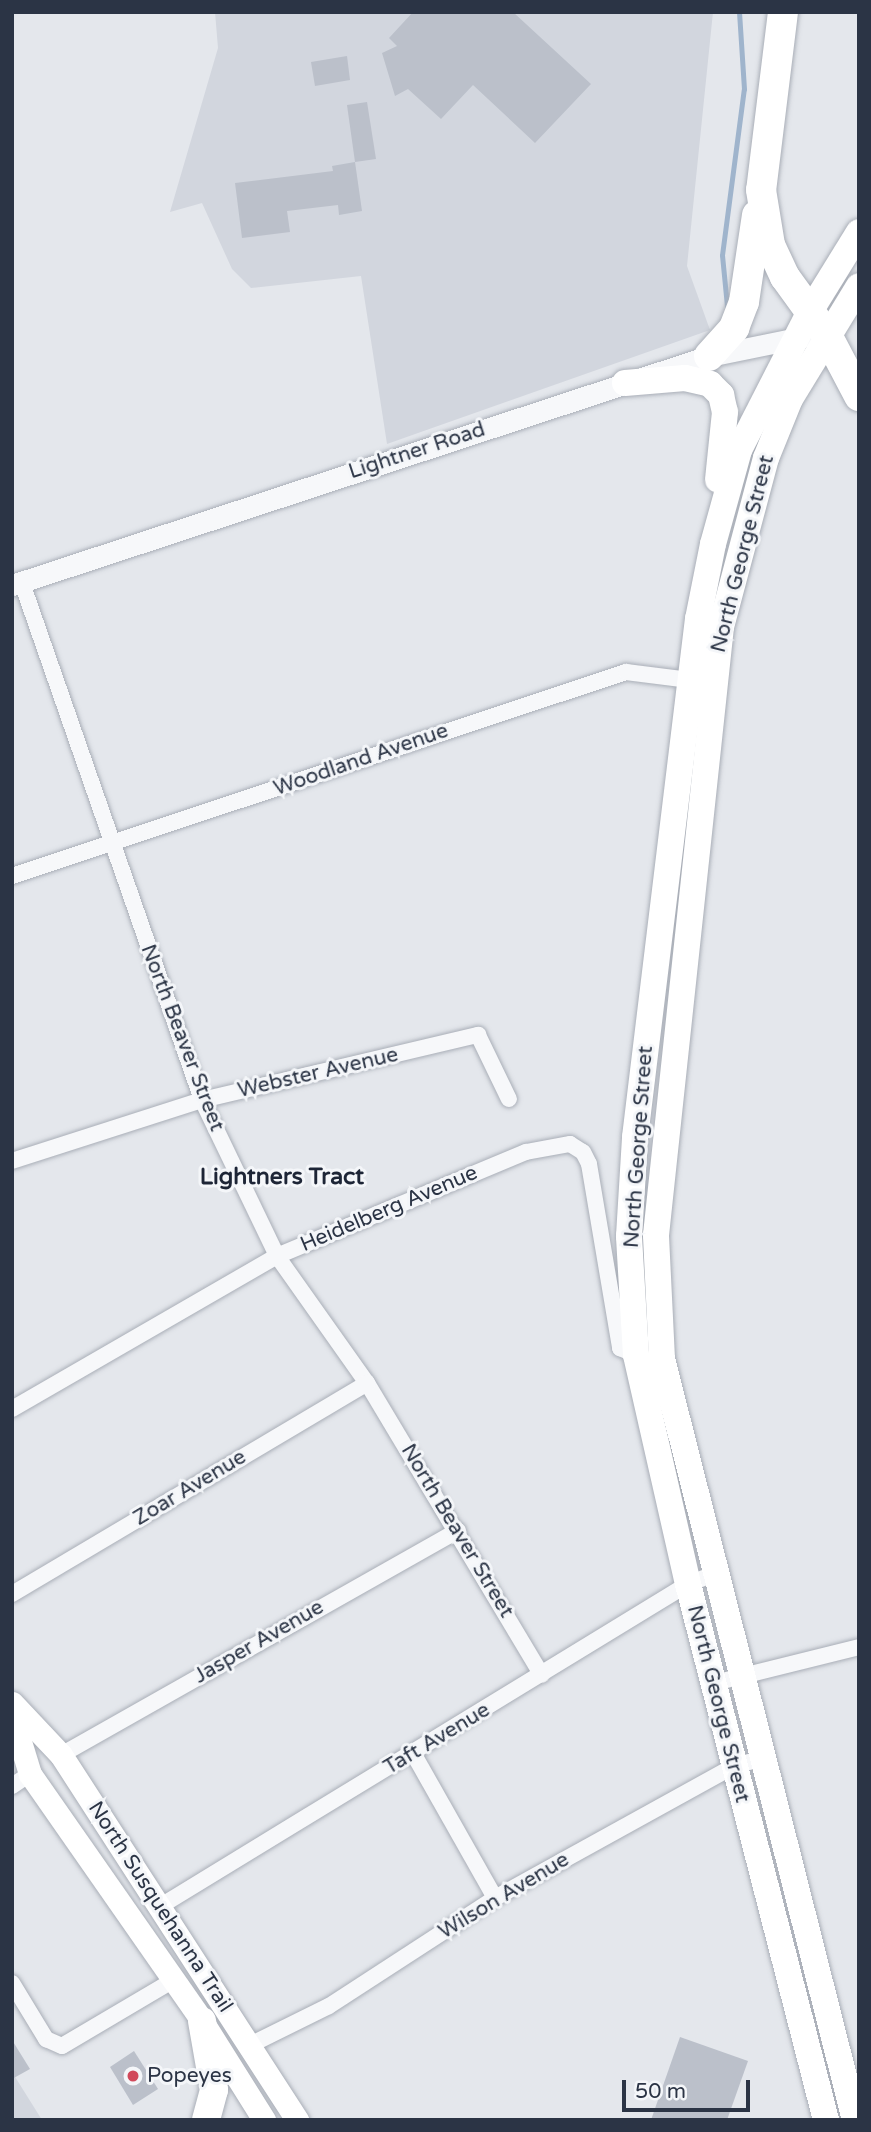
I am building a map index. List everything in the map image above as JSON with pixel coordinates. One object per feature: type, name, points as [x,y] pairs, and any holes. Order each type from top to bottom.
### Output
[{"type":"highway","points":[[709,356],[734,328],[744,302],[783,12]]},
{"type":"highway","points":[[761,190],[771,245],[811,328],[859,396]]},
{"type":"highway","points":[[202,2021],[214,2090],[206,2120]]},
{"type":"main road","name":"North George Street","points":[[855,2120],[663,1359],[656,1235],[713,544],[739,450],[811,328],[859,232]]},
{"type":"main road","name":"North George Street","points":[[826,2120],[733,1766],[636,1355],[629,1236],[635,1137],[702,682],[721,627],[766,458],[790,399],[811,328],[859,286]]},
{"type":"main road","points":[[625,383],[685,378],[710,384],[721,395],[725,412],[713,544]]},
{"type":"main road","name":"North Susquehanna Trail","points":[[12,1703],[61,1755],[298,2120]]},
{"type":"main road","name":"North Susquehanna Trail","points":[[12,1715],[21,1780],[202,2021],[264,2120]]},
{"type":"street","name":"Lightner Road","points":[[17,584],[625,383],[811,328]]},
{"type":"street","name":"North Beaver Street","points":[[17,584],[202,1100],[277,1256],[367,1383],[458,1530],[542,1675]]},
{"type":"street","name":"Woodland Avenue","points":[[12,876],[626,672],[702,682]]},
{"type":"street","name":"Webster Avenue","points":[[12,1161],[202,1100],[478,1035],[509,1099]]},
{"type":"street","name":"Heidelberg Avenue","points":[[12,1409],[277,1256],[526,1152],[570,1144],[583,1152],[589,1164],[620,1348],[636,1355]]},
{"type":"street","name":"Zoar Avenue","points":[[12,1594],[367,1383]]},
{"type":"street","name":"Jasper Avenue","points":[[61,1755],[458,1530]]},
{"type":"street","name":"Taft Avenue","points":[[159,1907],[688,1584],[717,1573]]},
{"type":"street","points":[[714,1683],[859,1647]]},
{"type":"street","points":[[413,1753],[495,1898]]},
{"type":"street","name":"Wilson Avenue","points":[[250,2045],[329,2006],[495,1898],[733,1766],[763,1758]]},
{"type":"street","points":[[12,1983],[46,2039],[62,2046],[172,1981]]},
{"type":"shaded area","points":[[215,12],[713,12],[687,266],[710,330],[387,444],[361,276],[251,288],[232,269],[202,203],[170,212],[218,48]]},
{"type":"shaded area","points":[[12,2072],[42,2120],[12,2120]]},
{"type":"building","points":[[413,12],[513,12],[591,84],[535,143],[473,85],[441,119],[408,89],[395,96],[382,53],[397,46],[389,38]]},
{"type":"building","points":[[347,56],[350,80],[315,86],[311,62]]},
{"type":"building","points":[[367,102],[376,159],[355,162],[347,105]]},
{"type":"building","points":[[355,162],[362,211],[339,215],[338,205],[287,211],[290,232],[242,238],[235,183],[333,171],[332,166]]},
{"type":"building","points":[[680,2037],[748,2061],[727,2120],[651,2120]]},
{"type":"building","points":[[12,2040],[30,2069],[12,2079]]},
{"type":"building","points":[[134,2051],[158,2089],[133,2105],[110,2067]]},
{"type":"waterway","points":[[727,306],[722,255],[744,89],[739,12]]},
{"type":"place","name":"Popeyes","points":[[133,2076]]},
{"type":"district","name":"Lightners Tract","points":[[282,1177]]}]
